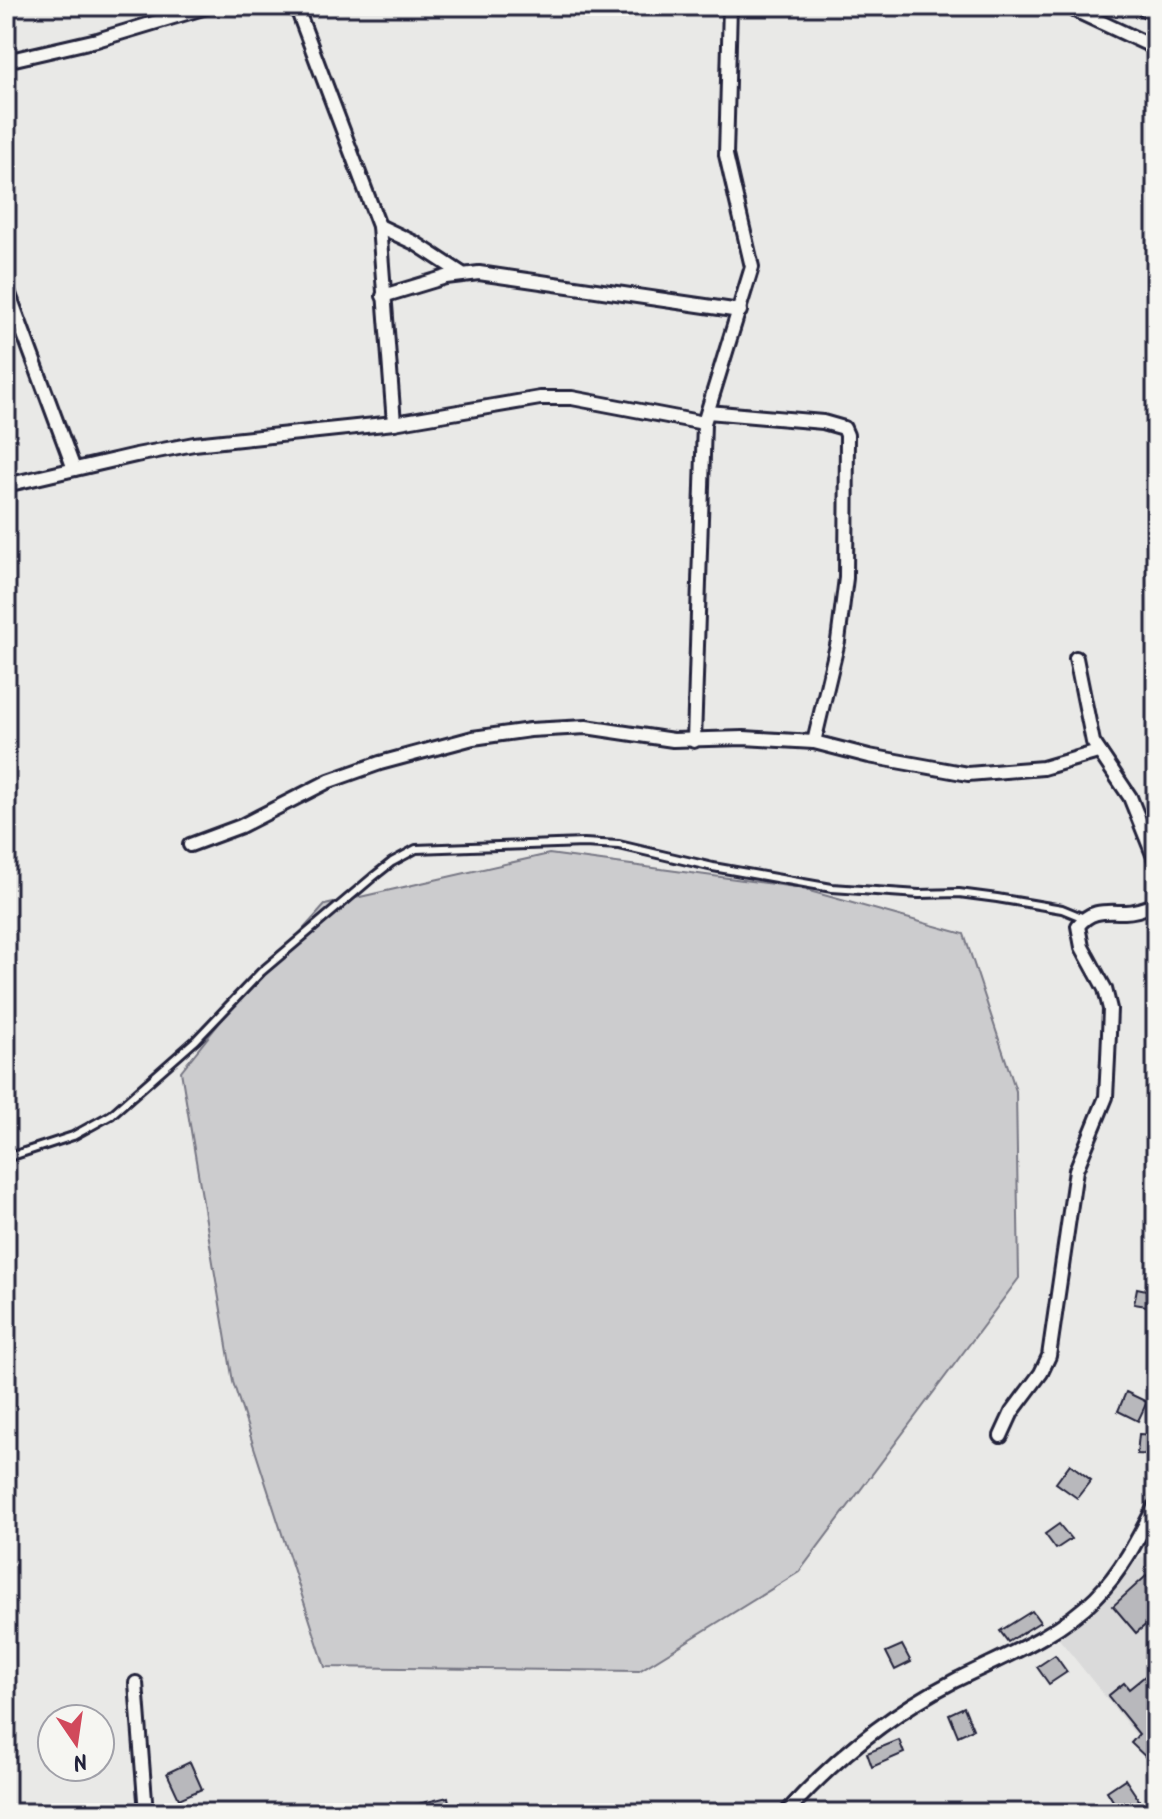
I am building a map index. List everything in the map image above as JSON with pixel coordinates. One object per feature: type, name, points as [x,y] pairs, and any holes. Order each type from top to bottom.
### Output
[{"type":"main road","points":[[1143,6],[1156,12]]},
{"type":"street","points":[[6,60],[97,40],[210,6]]},
{"type":"street","points":[[296,6],[379,226],[394,423]]},
{"type":"street","points":[[694,741],[706,417],[752,267],[726,155],[730,6]]},
{"type":"street","points":[[1066,6],[1156,48]]},
{"type":"street","points":[[379,226],[415,243],[461,273]]},
{"type":"street","points":[[383,296],[461,273],[496,274],[740,311]]},
{"type":"street","points":[[6,286],[74,469]]},
{"type":"street","points":[[6,485],[226,439],[394,423],[556,397],[706,417],[823,422],[844,428],[847,435],[846,578],[838,641],[814,742]]},
{"type":"street","points":[[1076,658],[1090,733],[1098,752],[1130,797],[1156,862]]},
{"type":"street","points":[[190,845],[241,826],[329,781],[380,763],[473,738],[530,730],[586,727],[673,740],[744,738],[814,742],[869,756],[968,774],[1043,768],[1098,752]]},
{"type":"street","points":[[1001,1436],[1012,1412],[1041,1373],[1049,1356],[1076,1170],[1106,1097],[1110,1009],[1105,989],[1078,934],[1078,926],[1084,918],[1105,910],[1128,912],[1156,904]]},
{"type":"street","points":[[786,1813],[831,1766],[887,1721],[956,1680],[1027,1647],[1081,1611],[1109,1583],[1156,1506]]},
{"type":"street","points":[[136,1683],[146,1813]]},
{"type":"lane","points":[[6,1158],[73,1136],[111,1115],[196,1040],[261,972],[373,877],[416,849],[584,843],[619,845],[713,867],[832,888],[919,894],[959,893],[1062,909],[1084,918]]},
{"type":"shaded area","points":[[549,854],[795,887],[964,934],[1016,1091],[1019,1278],[799,1572],[639,1671],[325,1667],[233,1382],[181,1071],[225,1016],[325,905]]},
{"type":"shaded area","points":[[1142,1556],[1156,1568],[1156,1760],[1055,1634]]},
{"type":"building","points":[[1137,1288],[1156,1292],[1153,1307],[1134,1304]]},
{"type":"building","points":[[1126,1392],[1147,1402],[1138,1421],[1118,1411]]},
{"type":"building","points":[[1139,1434],[1156,1435],[1156,1455],[1137,1454]]},
{"type":"building","points":[[1070,1464],[1091,1480],[1077,1498],[1056,1483]]},
{"type":"building","points":[[1059,1524],[1071,1539],[1056,1549],[1045,1534]]},
{"type":"building","points":[[1156,1567],[1156,1616],[1136,1633],[1113,1606]]},
{"type":"building","points":[[1032,1611],[1040,1622],[1008,1642],[1000,1631]]},
{"type":"building","points":[[902,1645],[911,1662],[895,1670],[886,1652]]},
{"type":"building","points":[[1055,1655],[1067,1672],[1049,1684],[1037,1667]]},
{"type":"building","points":[[1156,1667],[1156,1767],[1131,1743],[1139,1734],[1108,1696],[1124,1683],[1129,1689]]},
{"type":"building","points":[[964,1707],[973,1729],[958,1736],[949,1714]]},
{"type":"building","points":[[899,1740],[904,1753],[872,1767],[867,1753]]},
{"type":"building","points":[[190,1762],[202,1789],[179,1799],[167,1773]]},
{"type":"building","points":[[1125,1779],[1139,1800],[1120,1812],[1107,1791]]},
{"type":"building","points":[[448,1797],[451,1813],[402,1813],[401,1808]]}]
